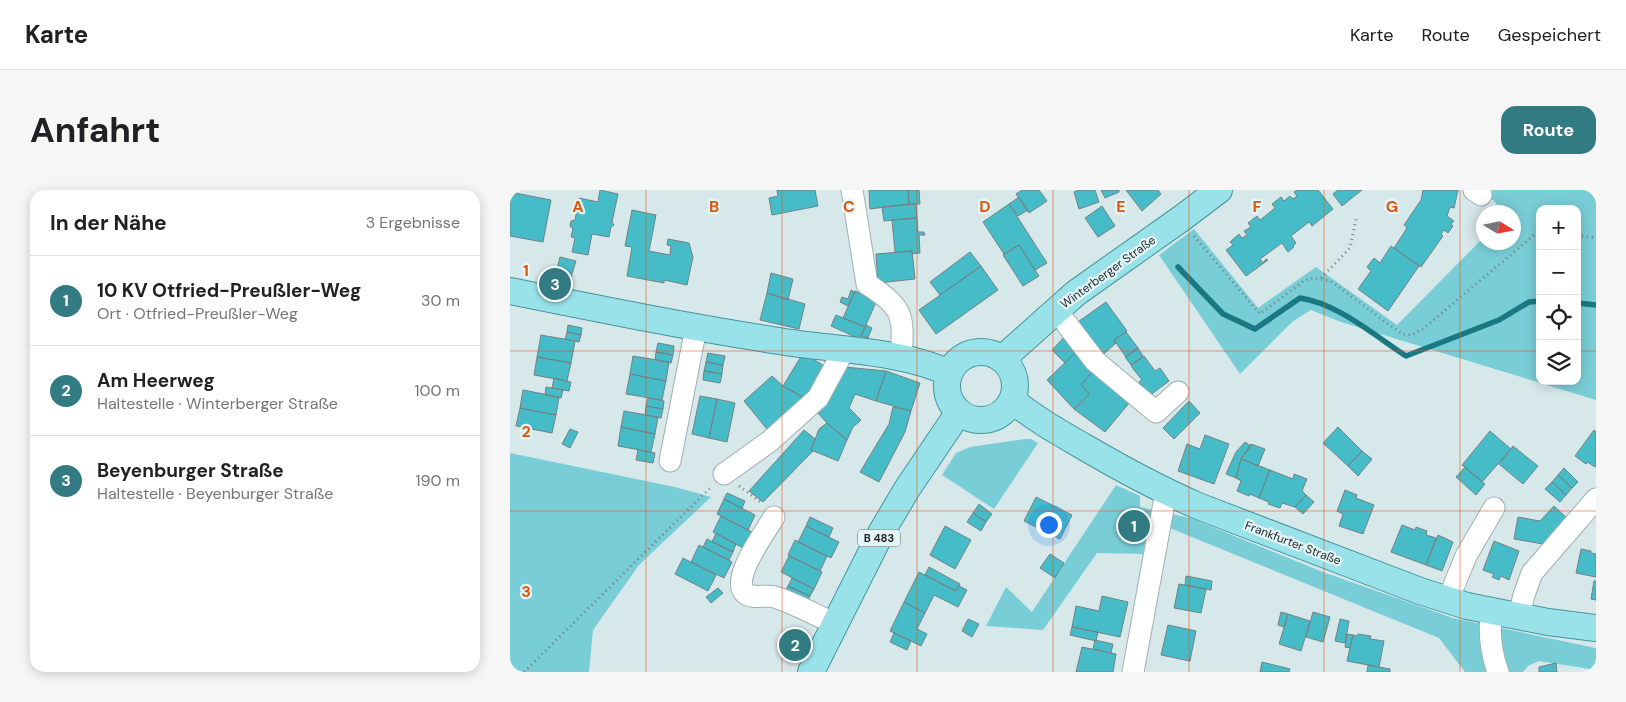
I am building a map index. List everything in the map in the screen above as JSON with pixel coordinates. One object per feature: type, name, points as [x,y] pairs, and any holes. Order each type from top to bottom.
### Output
[{"type":"main road","name":"Winterberger Straße","points":[[1002,359],[1076,294],[1219,190]]},
{"type":"main road","points":[[510,291],[696,328],[901,358],[929,364],[949,373]]},
{"type":"main road","points":[[974,352],[993,354],[1002,359],[1010,367],[1015,389],[1012,400],[1006,409],[998,416],[988,419],[973,419],[959,412],[952,403],[948,392],[949,373],[957,362],[974,352]]},
{"type":"main road","name":"Frankfurter Straße","points":[[1012,400],[1034,417],[1166,492],[1207,510],[1448,600],[1492,612],[1596,628]]},
{"type":"main road","name":"B 483","points":[[811,672],[881,533],[907,489],[959,412]]},
{"type":"street","points":[[852,190],[867,284],[888,298],[896,307],[901,317],[901,358]]},
{"type":"street","points":[[1056,310],[1095,361],[1156,412],[1178,392]]},
{"type":"street","points":[[670,460],[696,328]]},
{"type":"street","points":[[724,474],[770,441],[818,398],[844,350]]},
{"type":"street","points":[[1133,672],[1166,492]]},
{"type":"street","points":[[1518,616],[1532,573],[1596,499]]},
{"type":"street","points":[[1448,600],[1466,556],[1494,508]]},
{"type":"street","points":[[774,517],[742,573],[742,588],[745,593],[752,596],[773,596],[835,624]]},
{"type":"street","points":[[1492,612],[1490,624],[1492,651],[1498,672]]},
{"type":"path","points":[[1321,278],[1350,248],[1356,219]]},
{"type":"path","points":[[1193,234],[1260,314],[1305,280],[1321,278],[1332,282],[1402,334],[1412,334],[1424,328],[1536,233]]},
{"type":"path","points":[[1581,236],[1596,238]]},
{"type":"path","points":[[524,672],[724,474],[764,505],[774,517]]},
{"type":"shaded area","points":[[1493,190],[1596,190],[1596,400],[1547,385],[1581,385],[1581,205],[1536,205],[1536,382],[1341,322],[1311,310],[1292,322],[1240,374],[1159,255],[1194,229],[1258,308],[1316,267],[1397,325],[1476,245],[1476,250],[1521,250],[1521,205],[1497,205],[1489,196]]},
{"type":"shaded area","points":[[1031,439],[1038,443],[994,509],[942,475],[956,453],[970,447]]},
{"type":"shaded area","points":[[510,453],[675,487],[711,497],[639,565],[593,630],[589,672],[510,672]]},
{"type":"shaded area","points":[[1116,485],[1140,496],[1140,507],[1190,518],[1323,572],[1453,618],[1596,648],[1596,670],[1539,661],[1528,666],[1523,672],[1465,672],[1439,638],[1160,524],[1147,530],[1143,554],[1097,553],[1043,630],[986,626],[1006,587],[1032,612]]},
{"type":"building","points":[[600,190],[618,194],[612,222],[614,225],[611,227],[609,237],[592,234],[588,255],[572,252],[575,238],[571,237],[573,229],[570,226],[571,221],[575,220],[579,198],[598,202]]},
{"type":"building","points":[[777,190],[815,190],[818,206],[772,215],[769,198],[778,196]]},
{"type":"building","points":[[869,190],[908,190],[909,204],[870,209]]},
{"type":"building","points":[[908,190],[919,190],[920,204],[909,204]]},
{"type":"building","points":[[1022,190],[1039,190],[1047,201],[1029,213],[1016,194]]},
{"type":"building","points":[[1079,190],[1095,190],[1099,202],[1079,209],[1074,192]]},
{"type":"building","points":[[1101,190],[1119,190],[1119,192],[1105,198]]},
{"type":"building","points":[[1126,190],[1158,190],[1161,194],[1142,211]]},
{"type":"building","points":[[1297,190],[1318,190],[1333,209],[1312,226],[1309,222],[1291,236],[1296,243],[1288,252],[1282,243],[1260,259],[1263,263],[1266,259],[1268,260],[1246,276],[1226,250],[1233,245],[1230,242],[1239,234],[1242,238],[1247,235],[1244,231],[1251,227],[1248,223],[1257,216],[1260,220],[1275,208],[1272,204],[1281,197],[1284,201],[1290,196],[1293,199],[1297,196],[1294,192]]},
{"type":"building","points":[[1338,190],[1362,190],[1342,206],[1333,194]]},
{"type":"building","points":[[1423,190],[1458,190],[1454,208],[1450,207],[1447,216],[1454,221],[1451,224],[1453,226],[1448,233],[1444,230],[1441,234],[1443,236],[1421,267],[1394,248],[1407,228],[1404,225],[1421,200]]},
{"type":"building","points":[[510,192],[551,200],[543,242],[510,236]]},
{"type":"building","points":[[1019,197],[1028,210],[1018,216],[1009,204]]},
{"type":"building","points":[[916,204],[917,218],[884,221],[882,207]]},
{"type":"building","points":[[1009,204],[1047,263],[1035,270],[1019,245],[1004,254],[983,222]]},
{"type":"building","points":[[1102,206],[1115,226],[1098,237],[1085,218]]},
{"type":"building","points":[[632,210],[656,215],[649,251],[670,255],[671,246],[667,245],[668,239],[689,243],[693,257],[687,285],[664,280],[664,283],[627,276],[632,247],[625,246]]},
{"type":"building","points":[[917,218],[918,232],[924,232],[925,235],[919,235],[920,253],[912,254],[912,251],[895,252],[892,220]]},
{"type":"building","points":[[1019,245],[1039,276],[1023,286],[1003,255]]},
{"type":"building","points":[[1391,246],[1419,266],[1388,311],[1358,289],[1371,271],[1367,267],[1374,258],[1380,263]]},
{"type":"building","points":[[912,251],[915,279],[878,283],[876,254]]},
{"type":"building","points":[[970,252],[981,266],[940,295],[930,282]]},
{"type":"building","points":[[560,257],[576,261],[571,277],[556,273]]},
{"type":"building","points":[[981,266],[998,290],[936,334],[919,310]]},
{"type":"building","points":[[771,273],[793,279],[788,300],[767,293]]},
{"type":"building","points":[[851,290],[855,292],[848,306],[840,302],[842,297],[848,299]]},
{"type":"building","points":[[855,291],[877,300],[865,327],[843,318]]},
{"type":"building","points":[[767,293],[805,304],[799,329],[760,320]]},
{"type":"building","points":[[1106,302],[1127,331],[1114,340],[1116,343],[1099,358],[1075,324]]},
{"type":"building","points":[[836,315],[865,327],[860,339],[831,326]]},
{"type":"building","points":[[568,325],[582,328],[581,335],[567,332]]},
{"type":"building","points":[[866,325],[872,328],[868,338],[861,336]]},
{"type":"building","points":[[567,332],[581,335],[579,342],[565,339]]},
{"type":"building","points":[[1126,332],[1138,348],[1126,357],[1114,340]]},
{"type":"building","points":[[1068,333],[1077,351],[1065,363],[1052,350]]},
{"type":"building","points":[[541,335],[575,341],[571,363],[537,357]]},
{"type":"building","points":[[658,343],[674,346],[673,355],[656,352]]},
{"type":"building","points":[[1138,348],[1143,356],[1131,365],[1125,357]]},
{"type":"building","points":[[1077,351],[1094,370],[1081,385],[1089,394],[1074,409],[1047,380]]},
{"type":"building","points":[[656,352],[673,355],[671,363],[655,360]]},
{"type":"building","points":[[708,353],[725,356],[723,365],[706,362]]},
{"type":"building","points":[[803,353],[826,367],[806,399],[783,386]]},
{"type":"building","points":[[633,356],[669,362],[666,381],[630,374]]},
{"type":"building","points":[[1144,356],[1155,371],[1160,368],[1169,381],[1149,396],[1139,382],[1142,380],[1131,366]]},
{"type":"building","points":[[537,357],[571,363],[567,381],[534,375]]},
{"type":"building","points":[[706,362],[723,365],[722,374],[704,371]]},
{"type":"building","points":[[844,367],[886,371],[876,401],[855,394],[849,408],[861,420],[853,427],[847,440],[816,411]]},
{"type":"building","points":[[1094,370],[1101,380],[1130,402],[1105,432],[1074,409],[1089,394],[1081,385]]},
{"type":"building","points":[[704,371],[722,374],[720,383],[703,380]]},
{"type":"building","points":[[886,371],[920,383],[911,411],[876,401]]},
{"type":"building","points":[[630,374],[666,381],[662,400],[626,394]]},
{"type":"building","points":[[772,376],[783,386],[806,399],[771,434],[744,401]]},
{"type":"building","points":[[554,378],[571,382],[569,391],[552,388]]},
{"type":"building","points":[[546,387],[563,390],[561,398],[545,395]]},
{"type":"building","points":[[523,390],[559,397],[556,415],[520,408]]},
{"type":"building","points":[[700,396],[717,399],[709,438],[692,434]]},
{"type":"building","points":[[648,398],[664,401],[663,409],[646,406]]},
{"type":"building","points":[[717,399],[735,403],[727,442],[709,438]]},
{"type":"building","points":[[1189,401],[1200,413],[1174,439],[1163,428]]},
{"type":"building","points":[[646,406],[663,409],[661,418],[645,415]]},
{"type":"building","points":[[893,407],[911,411],[905,432],[879,482],[860,472],[889,424]]},
{"type":"building","points":[[520,408],[556,415],[552,433],[516,426]]},
{"type":"building","points":[[624,411],[658,417],[655,434],[621,427]]},
{"type":"building","points":[[827,423],[847,440],[838,461],[811,450],[819,429]]},
{"type":"building","points":[[621,427],[655,434],[651,452],[618,446]]},
{"type":"building","points":[[1338,427],[1362,451],[1348,466],[1323,443]]},
{"type":"building","points":[[570,429],[578,432],[570,448],[562,444]]},
{"type":"building","points":[[804,430],[815,439],[811,450],[813,451],[763,502],[749,491]]},
{"type":"building","points":[[1594,430],[1596,432],[1595,467],[1587,462],[1586,464],[1575,456]]},
{"type":"building","points":[[1490,431],[1511,449],[1482,482],[1462,465]]},
{"type":"building","points":[[1205,435],[1229,444],[1214,484],[1178,471],[1187,444],[1200,449]]},
{"type":"building","points":[[1245,442],[1251,446],[1241,459],[1236,478],[1226,474],[1236,452]]},
{"type":"building","points":[[1251,444],[1265,449],[1258,466],[1241,459]]},
{"type":"building","points":[[1513,446],[1538,466],[1523,484],[1499,464]]},
{"type":"building","points":[[638,450],[655,453],[653,463],[636,460]]},
{"type":"building","points":[[1362,451],[1372,459],[1358,476],[1348,466]]},
{"type":"building","points":[[1241,459],[1270,470],[1259,498],[1237,491],[1241,481],[1236,478]]},
{"type":"building","points":[[1465,467],[1485,484],[1476,495],[1456,477]]},
{"type":"building","points":[[1564,468],[1578,482],[1572,488],[1558,475]]},
{"type":"building","points":[[1270,470],[1293,479],[1294,474],[1307,479],[1302,491],[1306,495],[1295,507],[1282,503],[1280,508],[1268,504],[1269,502],[1259,498]]},
{"type":"building","points":[[1558,475],[1572,488],[1566,495],[1552,482]]},
{"type":"building","points":[[1552,482],[1566,495],[1560,502],[1545,489]]},
{"type":"building","points":[[1345,490],[1357,495],[1356,498],[1374,505],[1363,534],[1339,526],[1343,514],[1337,511]]},
{"type":"building","points":[[727,493],[745,501],[742,508],[724,499]]},
{"type":"building","points":[[1306,495],[1314,502],[1303,514],[1295,507]]},
{"type":"building","points":[[1036,497],[1072,515],[1060,539],[1024,521]]},
{"type":"building","points":[[724,499],[755,515],[748,530],[717,514]]},
{"type":"building","points":[[979,504],[992,514],[986,522],[973,513]]},
{"type":"building","points":[[1554,506],[1570,521],[1549,545],[1514,539],[1518,517],[1540,521]]},
{"type":"building","points":[[973,513],[986,522],[981,531],[967,522]]},
{"type":"building","points":[[721,516],[752,532],[745,549],[713,532]]},
{"type":"building","points":[[810,517],[833,528],[829,537],[806,526]]},
{"type":"building","points":[[1132,520],[1138,521],[1136,531],[1131,530]]},
{"type":"building","points":[[1402,525],[1415,530],[1416,527],[1427,531],[1426,535],[1436,538],[1426,565],[1391,552]]},
{"type":"building","points":[[806,526],[839,542],[831,558],[798,542]]},
{"type":"building","points":[[945,526],[971,540],[955,569],[930,555]]},
{"type":"building","points":[[716,533],[736,544],[733,552],[712,542]]},
{"type":"building","points":[[1438,535],[1453,542],[1442,571],[1426,565]]},
{"type":"building","points":[[707,539],[733,552],[729,560],[703,547]]},
{"type":"building","points":[[795,540],[827,556],[820,571],[788,555]]},
{"type":"building","points":[[1494,541],[1519,551],[1509,580],[1501,576],[1499,580],[1492,577],[1494,574],[1483,570]]},
{"type":"building","points":[[699,545],[732,562],[724,578],[691,562]]},
{"type":"building","points":[[1581,549],[1596,554],[1596,577],[1576,573]]},
{"type":"building","points":[[1050,554],[1064,563],[1055,578],[1040,568]]},
{"type":"building","points":[[789,556],[822,572],[814,589],[781,572]]},
{"type":"building","points":[[683,558],[716,575],[708,591],[675,574]]},
{"type":"building","points":[[929,567],[960,584],[956,591],[925,575]]},
{"type":"building","points":[[919,572],[956,591],[959,586],[967,590],[958,607],[934,595],[925,613],[904,602]]},
{"type":"building","points":[[1186,576],[1212,581],[1211,590],[1185,585]]},
{"type":"building","points":[[792,578],[814,589],[810,596],[788,586]]},
{"type":"building","points":[[1594,581],[1596,581],[1596,600],[1591,599]]},
{"type":"building","points":[[1179,584],[1206,589],[1201,613],[1174,608]]},
{"type":"building","points":[[788,586],[810,596],[806,604],[784,593]]},
{"type":"building","points":[[718,588],[723,593],[711,603],[706,597]]},
{"type":"building","points":[[1102,596],[1128,602],[1120,637],[1072,627],[1076,606],[1099,611]]},
{"type":"building","points":[[904,602],[925,613],[917,629],[927,634],[921,646],[890,631]]},
{"type":"building","points":[[1281,612],[1288,614],[1284,627],[1278,625]]},
{"type":"building","points":[[1313,612],[1330,617],[1323,642],[1306,637]]},
{"type":"building","points":[[1288,614],[1310,621],[1301,651],[1279,644]]},
{"type":"building","points":[[968,619],[979,624],[972,637],[962,631]]},
{"type":"building","points":[[1340,619],[1349,621],[1345,643],[1335,641]]},
{"type":"building","points":[[1168,625],[1196,631],[1190,661],[1161,655]]},
{"type":"building","points":[[1072,627],[1098,632],[1096,641],[1070,635]]},
{"type":"building","points":[[894,633],[911,641],[907,650],[890,642]]},
{"type":"building","points":[[1347,634],[1353,635],[1350,648],[1345,647]]},
{"type":"building","points":[[1358,634],[1371,636],[1370,639],[1384,641],[1379,667],[1347,661],[1353,635],[1357,636]]},
{"type":"building","points":[[1095,640],[1113,644],[1111,653],[1093,649]]},
{"type":"building","points":[[1082,647],[1116,654],[1113,672],[1076,672]]},
{"type":"building","points":[[1262,662],[1290,669],[1289,672],[1260,672]]},
{"type":"building","points":[[1556,663],[1557,672],[1539,672],[1539,667]]},
{"type":"building","points":[[1368,665],[1390,669],[1390,672],[1367,672]]},
{"type":"waterway","points":[[1178,267],[1223,314],[1255,329],[1300,298],[1314,301],[1342,313],[1406,356],[1499,320],[1529,302],[1536,301]]},
{"type":"waterway","points":[[1581,303],[1596,305]]},
{"type":"place","name":"Beyenburger Straße","points":[[555,284]]},
{"type":"place","name":"10 KV Otfried-Preußler-Weg","points":[[1134,526]]},
{"type":"place","name":"Am Heerweg","points":[[795,645]]}]
